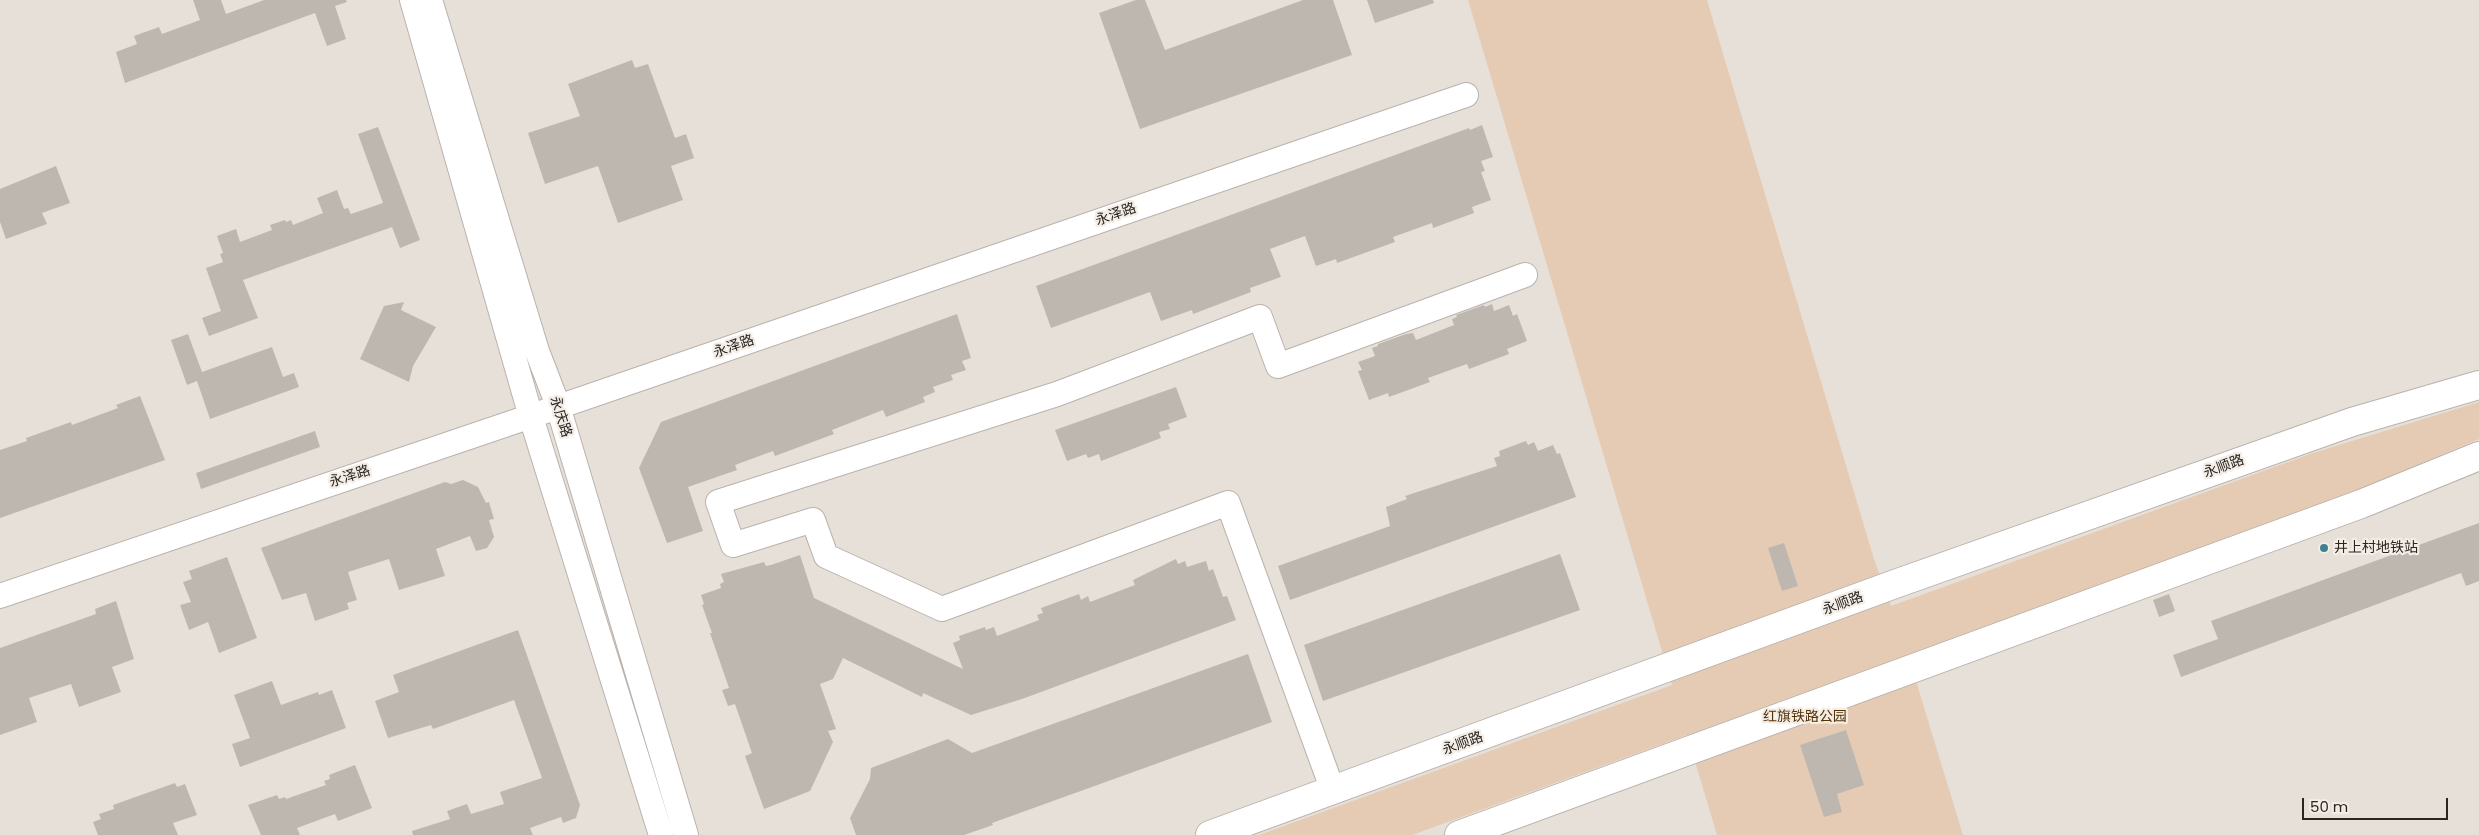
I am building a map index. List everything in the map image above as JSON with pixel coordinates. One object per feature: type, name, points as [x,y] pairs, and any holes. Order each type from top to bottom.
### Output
[{"type":"main road","name":"永顺路","points":[[1210,835],[1904,581],[2343,425],[2479,385]]},
{"type":"main road","points":[[1460,835],[2361,504],[2479,456]]},
{"type":"street","name":"永庆路","points":[[412,0],[531,417],[661,835]]},
{"type":"street","name":"永庆路","points":[[430,0],[537,351],[558,407],[686,835]]},
{"type":"street","name":"永泽路","points":[[0,596],[531,417],[1466,95]]},
{"type":"street","points":[[1333,791],[1228,503],[942,609],[826,556],[813,520],[733,545],[718,502],[1057,394],[1260,317],[1278,366],[1525,275]]},
{"type":"green space","name":"红旗铁路公园","points":[[1468,0],[1707,0],[1874,559],[1891,606],[2313,453],[2479,402],[2479,439],[2332,501],[1908,655],[1963,835],[1717,835],[1687,735],[1412,835],[1259,835],[1672,685]]},
{"type":"building","points":[[193,0],[221,0],[226,14],[264,0],[346,0],[347,2],[335,6],[346,39],[327,46],[315,13],[125,83],[116,52],[137,44],[134,36],[159,27],[162,34],[200,20]]},
{"type":"building","points":[[1136,0],[1145,0],[1165,50],[1303,0],[1333,0],[1352,55],[1140,129],[1099,13]]},
{"type":"building","points":[[1367,0],[1433,0],[1434,3],[1375,23]]},
{"type":"building","points":[[632,60],[635,68],[648,64],[675,138],[686,134],[694,158],[671,166],[683,200],[618,223],[598,166],[545,184],[528,133],[580,116],[568,84]]},
{"type":"building","points":[[1482,125],[1493,157],[1481,161],[1485,171],[1481,172],[1491,200],[1472,207],[1474,213],[1433,228],[1432,223],[1393,237],[1395,242],[1337,263],[1336,259],[1316,266],[1305,236],[1270,249],[1281,277],[1250,288],[1251,292],[1193,314],[1192,310],[1161,321],[1150,292],[1051,328],[1036,286],[1469,128],[1470,130]]},
{"type":"building","points":[[378,127],[420,240],[400,248],[392,227],[243,280],[258,318],[209,336],[202,318],[221,311],[206,268],[223,262],[220,254],[223,253],[217,236],[236,229],[240,242],[272,230],[270,225],[285,220],[286,222],[291,220],[293,225],[323,213],[317,198],[337,190],[344,209],[348,208],[351,214],[383,203],[358,134]]},
{"type":"building","points":[[56,166],[70,203],[42,213],[47,224],[6,239],[0,222],[0,189]]},
{"type":"building","points":[[404,302],[401,310],[436,327],[413,366],[409,382],[360,359],[384,306]]},
{"type":"building","points":[[1492,304],[1494,311],[1509,305],[1513,316],[1517,314],[1527,341],[1507,349],[1509,354],[1469,369],[1467,364],[1428,378],[1430,382],[1389,397],[1388,393],[1369,400],[1358,371],[1362,370],[1358,362],[1375,356],[1372,348],[1406,334],[1413,333],[1416,340],[1454,325],[1452,319],[1457,317],[1456,315]]},
{"type":"building","points":[[957,314],[971,358],[962,361],[966,370],[951,375],[953,380],[933,387],[935,392],[923,397],[925,402],[886,417],[883,410],[832,430],[834,434],[775,456],[773,451],[735,465],[737,470],[688,487],[703,531],[667,543],[639,468],[661,422]]},
{"type":"building","points":[[188,334],[202,372],[272,347],[283,377],[294,373],[299,387],[210,419],[197,381],[187,385],[171,340]]},
{"type":"building","points":[[1176,387],[1187,417],[1168,424],[1170,429],[1159,432],[1161,438],[1101,461],[1099,454],[1088,458],[1086,454],[1067,461],[1055,430]]},
{"type":"building","points":[[140,396],[165,460],[0,518],[0,450],[27,441],[26,438],[71,422],[72,425],[118,408],[116,405]]},
{"type":"building","points":[[315,431],[320,447],[201,489],[196,473]]},
{"type":"building","points":[[1526,441],[1528,445],[1534,442],[1538,451],[1553,445],[1557,454],[1560,453],[1576,497],[1290,600],[1278,566],[1390,526],[1386,507],[1407,499],[1405,496],[1497,466],[1494,458],[1500,456],[1499,451]]},
{"type":"building","points":[[463,480],[478,487],[486,503],[489,502],[494,519],[489,520],[494,537],[487,548],[476,551],[470,536],[436,549],[445,576],[399,590],[389,559],[348,572],[357,600],[347,603],[349,609],[315,621],[306,593],[282,600],[261,548],[445,482],[451,484]]},
{"type":"building","points":[[2479,523],[2479,581],[2466,586],[2461,573],[2181,677],[2173,655],[2218,639],[2211,621]]},
{"type":"building","points":[[1784,543],[1798,586],[1782,591],[1768,548]]},
{"type":"building","points":[[1560,554],[1580,610],[1323,701],[1304,645]]},
{"type":"building","points":[[800,555],[814,598],[963,669],[953,643],[960,640],[959,636],[985,627],[986,630],[994,627],[997,636],[1039,620],[1037,615],[1043,613],[1041,608],[1079,594],[1081,600],[1088,596],[1090,602],[1135,585],[1133,580],[1176,559],[1178,564],[1185,561],[1187,567],[1206,561],[1209,571],[1213,569],[1223,597],[1227,596],[1236,620],[1022,699],[971,715],[923,693],[922,697],[843,658],[833,679],[820,684],[836,729],[828,731],[833,742],[810,791],[764,809],[745,756],[752,753],[735,704],[728,706],[722,690],[729,688],[710,633],[712,633],[702,605],[704,604],[701,595],[721,588],[720,584],[724,582],[721,574],[764,562],[766,566],[771,565]]},
{"type":"building","points":[[227,557],[257,638],[219,653],[208,622],[189,630],[180,605],[191,602],[183,582],[192,579],[189,571]]},
{"type":"building","points":[[2169,594],[2175,611],[2159,617],[2153,600]]},
{"type":"building","points":[[116,601],[134,659],[112,667],[121,692],[79,707],[71,684],[29,698],[37,722],[0,735],[0,648],[96,614],[95,609]]},
{"type":"building","points":[[518,630],[580,805],[576,818],[563,823],[561,817],[530,828],[533,835],[413,835],[412,831],[450,819],[447,811],[467,804],[471,814],[504,804],[500,792],[542,778],[514,700],[433,729],[431,725],[388,738],[375,701],[399,692],[393,675]]},
{"type":"building","points":[[1248,654],[1272,722],[992,823],[993,825],[964,835],[856,835],[850,818],[870,779],[871,768],[948,739],[972,753]]},
{"type":"building","points":[[272,681],[281,705],[318,692],[319,695],[332,690],[346,728],[240,767],[232,744],[250,738],[234,695]]},
{"type":"building","points":[[1846,730],[1864,785],[1837,794],[1842,812],[1824,817],[1800,745]]},
{"type":"building","points":[[355,765],[372,808],[338,821],[335,814],[297,828],[300,835],[261,835],[248,805],[277,795],[279,799],[285,797],[286,799],[326,785],[324,781],[330,779],[329,775]]},
{"type":"building","points":[[175,783],[177,787],[185,784],[197,815],[173,823],[178,835],[98,835],[93,822],[101,819],[99,814],[114,809],[113,805]]},
{"type":"place","name":"井上村地铁站","points":[[2324,548]]}]
